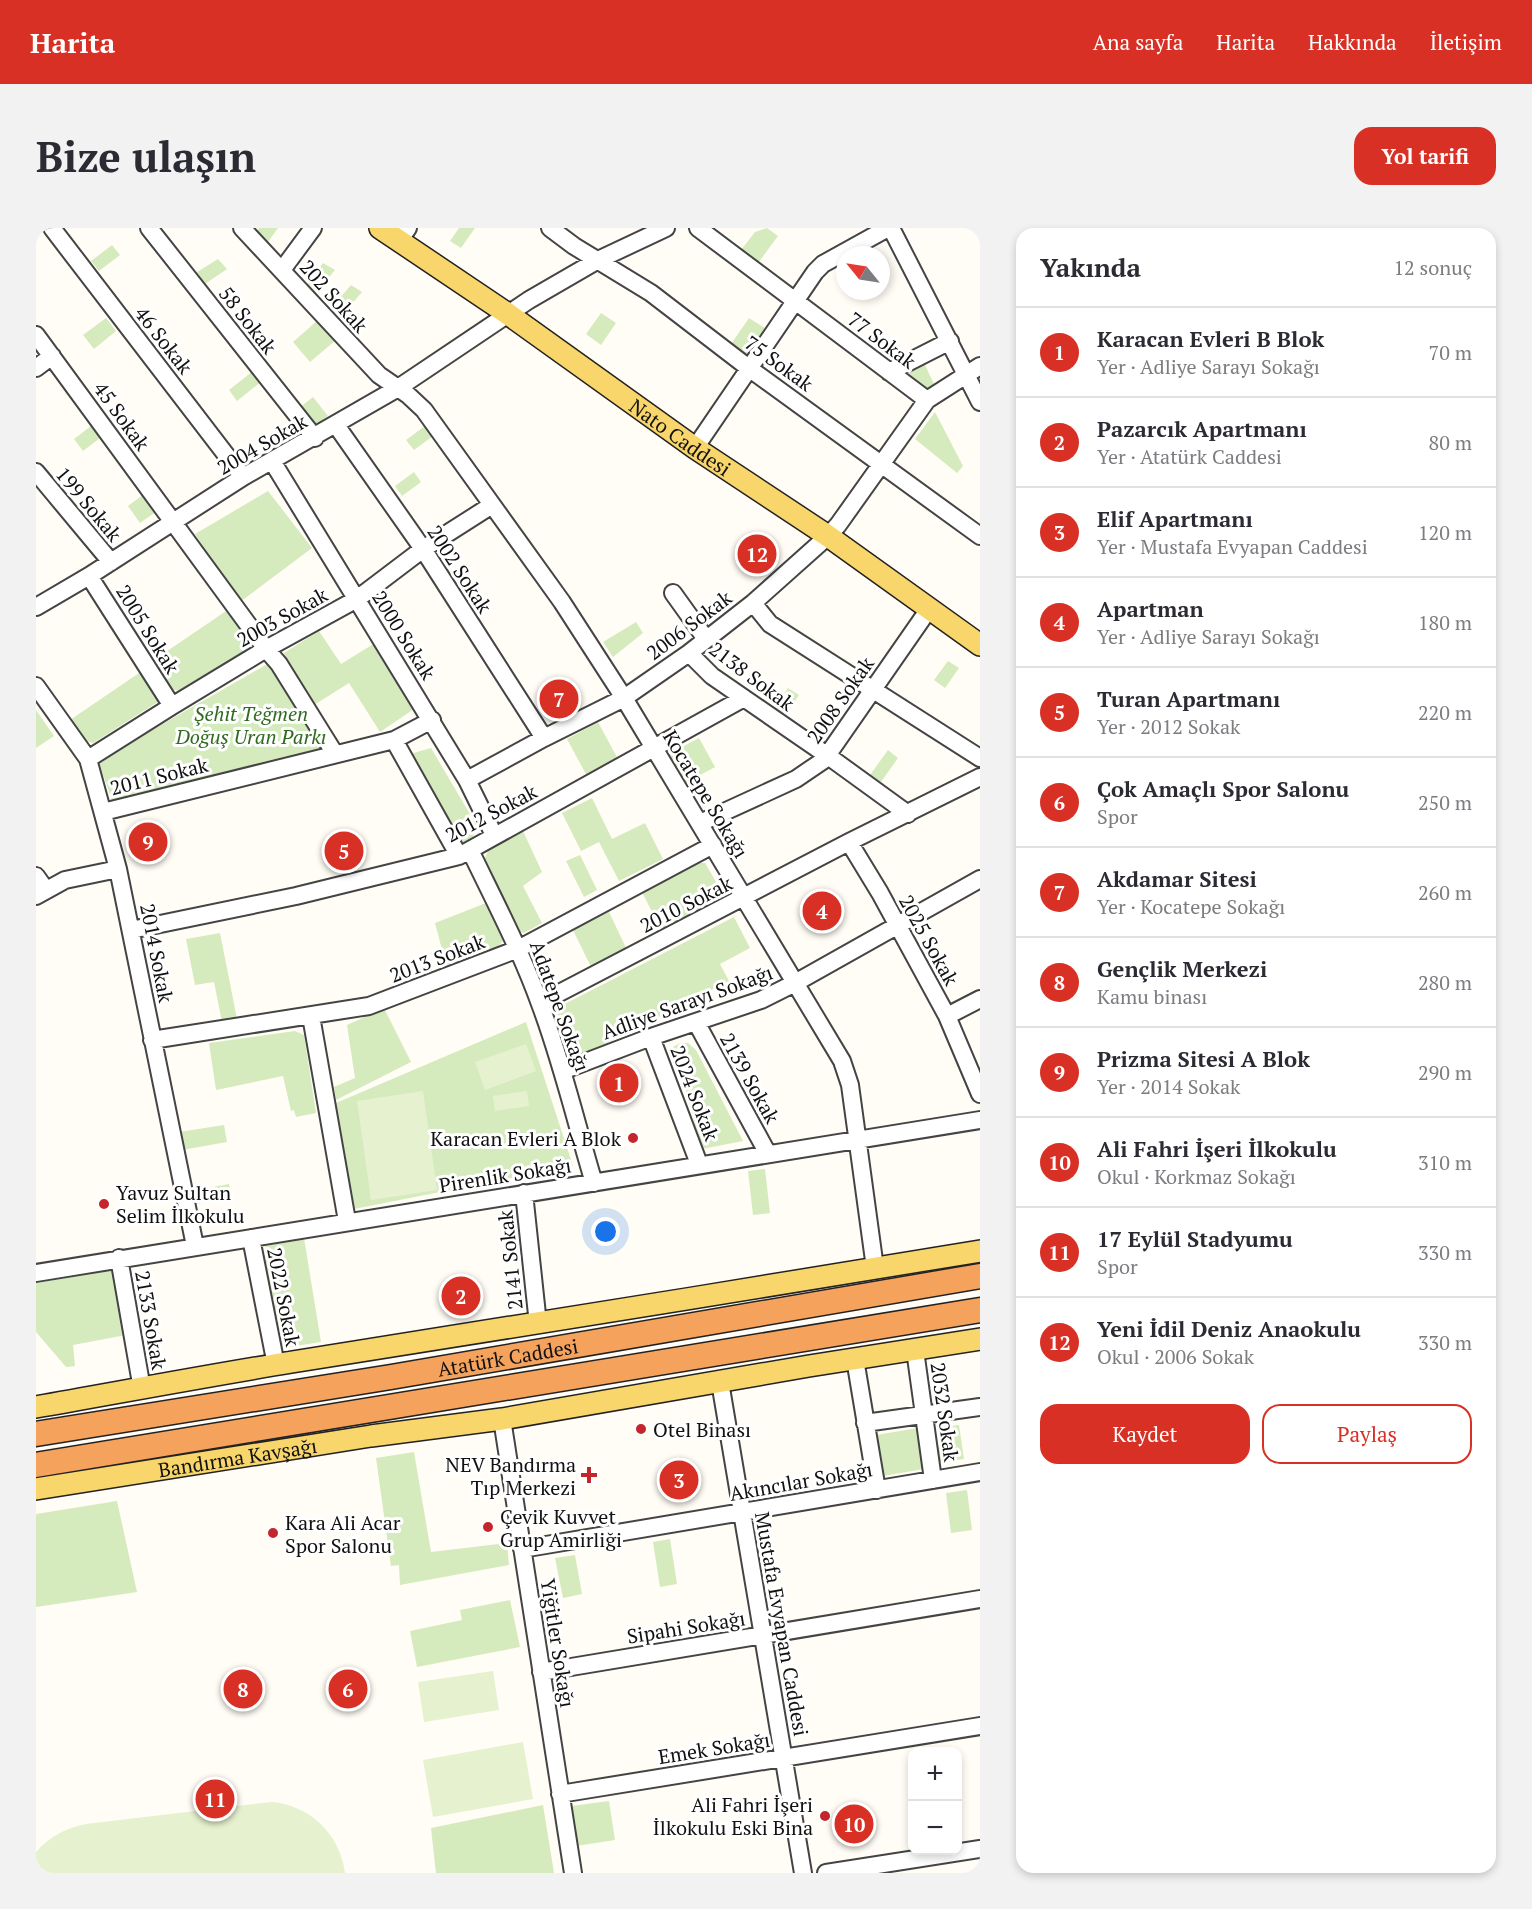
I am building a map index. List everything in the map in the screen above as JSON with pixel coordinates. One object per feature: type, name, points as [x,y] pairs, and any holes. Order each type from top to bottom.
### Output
[{"type":"highway","name":"Atatürk Caddesi","points":[[36,1434],[391,1377],[980,1276]]},
{"type":"highway","name":"Atatürk Caddesi","points":[[36,1465],[980,1310]]},
{"type":"main road","name":"Nato Caddesi","points":[[380,228],[403,234],[508,314],[695,448],[828,536],[980,645]]},
{"type":"main road","name":"Atatürk Caddesi","points":[[36,1407],[276,1365],[980,1251]]},
{"type":"main road","points":[[502,1419],[980,1340]]},
{"type":"main road","points":[[36,1426],[150,1416],[203,1378]]},
{"type":"main road","points":[[73,1400],[150,1416]]},
{"type":"main road","name":"Bandırma Kavşağı","points":[[36,1489],[288,1449],[502,1419]]},
{"type":"street","name":"46 Sokak","points":[[52,228],[243,477]]},
{"type":"street","name":"58 Sokak","points":[[149,228],[315,438]]},
{"type":"street","name":"202 Sokak","points":[[242,228],[379,375],[398,388]]},
{"type":"street","points":[[282,270],[313,228]]},
{"type":"street","name":"75 Sokak","points":[[550,228],[574,246],[651,293],[750,369],[976,529]]},
{"type":"street","name":"2004 Sokak","points":[[37,605],[89,576],[243,477],[315,438],[398,388],[508,314],[598,260],[666,228]]},
{"type":"street","name":"77 Sokak","points":[[698,228],[927,400]]},
{"type":"street","points":[[695,448],[795,301],[823,264],[889,228],[950,340],[973,370],[980,402]]},
{"type":"street","name":"45 Sokak","points":[[36,335],[279,664],[335,754]]},
{"type":"street","points":[[889,372],[950,340]]},
{"type":"street","points":[[36,368],[52,356]]},
{"type":"street","name":"2006 Sokak","points":[[467,780],[624,698],[689,654],[753,603],[828,536],[927,400],[973,370]]},
{"type":"street","name":"Kocatepe Sokağı","points":[[398,388],[424,410],[562,602],[624,698],[842,1060],[849,1078],[875,1268]]},
{"type":"street","name":"2002 Sokak","points":[[336,425],[423,549],[544,738]]},
{"type":"street","name":"2000 Sokak","points":[[272,461],[432,720],[467,780],[494,835]]},
{"type":"street","name":"199 Sokak","points":[[36,472],[111,562]]},
{"type":"street","name":"2003 Sokak","points":[[88,759],[266,649],[357,599],[423,549],[492,506]]},
{"type":"street","name":"2005 Sokak","points":[[89,576],[172,705]]},
{"type":"street","name":"2138 Sokak","points":[[673,593],[706,639]]},
{"type":"street","points":[[753,603],[770,624],[980,758]]},
{"type":"street","name":"2008 Sokak","points":[[700,823],[819,765],[828,756],[930,609]]},
{"type":"street","name":"2138 Sokak","points":[[689,654],[712,676],[908,814]]},
{"type":"street","name":"2014 Sokak","points":[[36,686],[88,759],[118,869],[195,1246]]},
{"type":"street","name":"2012 Sokak","points":[[131,930],[296,896],[464,853],[744,698]]},
{"type":"street","name":"2011 Sokak","points":[[102,812],[394,740],[432,720]]},
{"type":"street","name":"Adatepe Sokağı","points":[[394,740],[464,853],[518,949],[540,1003],[594,1183]]},
{"type":"street","name":"2010 Sokak","points":[[540,1003],[849,842],[980,777]]},
{"type":"street","name":"2025 Sokak","points":[[849,842],[947,1016],[980,1094]]},
{"type":"street","name":"2013 Sokak","points":[[153,1040],[369,1006],[518,949],[713,845]]},
{"type":"street","points":[[36,876],[41,893],[64,880],[118,869]]},
{"type":"street","name":"Adliye Sarayı Sokağı","points":[[562,1071],[651,1037],[761,1000],[980,879]]},
{"type":"street","points":[[947,1016],[980,999]]},
{"type":"street","points":[[311,1016],[347,1221]]},
{"type":"street","name":"2139 Sokak","points":[[696,1022],[768,1154]]},
{"type":"street","name":"2024 Sokak","points":[[651,1037],[699,1164]]},
{"type":"street","name":"Pirenlik Sokağı","points":[[36,1273],[980,1120]]},
{"type":"street","name":"2141 Sokak","points":[[524,1193],[538,1324]]},
{"type":"street","name":"2022 Sokak","points":[[251,1238],[276,1365]]},
{"type":"street","name":"2133 Sokak","points":[[119,1258],[142,1389]]},
{"type":"street","name":"2032 Sokak","points":[[915,1350],[933,1480]]},
{"type":"street","points":[[855,1359],[876,1490]]},
{"type":"street","name":"Mustafa Evyapan Caddesi","points":[[720,1382],[803,1873]]},
{"type":"street","points":[[865,1423],[980,1407]]},
{"type":"street","name":"Yiğitler Sokağı","points":[[502,1419],[573,1873]]},
{"type":"street","name":"Akıncılar Sokağı","points":[[522,1549],[980,1472]]},
{"type":"street","name":"Sipahi Sokağı","points":[[542,1672],[980,1599]]},
{"type":"street","name":"Emek Sokağı","points":[[560,1794],[980,1726]]},
{"type":"street","points":[[826,1873],[903,1867],[980,1849]]},
{"type":"green space","points":[[259,228],[278,228],[265,246],[254,235]]},
{"type":"green space","points":[[459,228],[475,228],[461,248],[450,241]]},
{"type":"green space","points":[[767,228],[778,236],[758,263],[741,250],[755,232]]},
{"type":"green space","points":[[112,245],[120,255],[99,271],[91,261]]},
{"type":"green space","points":[[218,259],[227,269],[205,284],[197,272]]},
{"type":"green space","points":[[323,263],[335,270],[314,295],[306,286]]},
{"type":"green space","points":[[351,285],[362,292],[338,320],[328,312]]},
{"type":"green space","points":[[601,313],[616,323],[601,345],[586,334]]},
{"type":"green space","points":[[106,318],[116,331],[94,349],[83,335]]},
{"type":"green space","points":[[749,318],[765,328],[747,356],[731,344]]},
{"type":"green space","points":[[318,320],[336,340],[310,362],[293,342]]},
{"type":"green space","points":[[924,363],[935,386],[928,390],[905,373]]},
{"type":"green space","points":[[253,371],[262,381],[237,401],[229,390]]},
{"type":"green space","points":[[313,397],[328,416],[313,427],[299,408]]},
{"type":"green space","points":[[935,412],[963,466],[957,473],[915,439]]},
{"type":"green space","points":[[95,423],[104,435],[83,451],[74,439]]},
{"type":"green space","points":[[425,426],[433,436],[414,450],[406,440]]},
{"type":"green space","points":[[414,472],[421,482],[402,496],[395,486]]},
{"type":"green space","points":[[268,491],[312,548],[240,602],[195,534]]},
{"type":"green space","points":[[144,494],[157,511],[140,523],[128,506]]},
{"type":"green space","points":[[229,609],[253,641],[252,648],[180,691],[171,689],[154,660]]},
{"type":"green space","points":[[636,622],[643,633],[613,657],[603,642]]},
{"type":"green space","points":[[319,631],[341,664],[375,643],[414,709],[380,732],[349,683],[314,705],[285,660],[284,653]]},
{"type":"green space","points":[[948,661],[959,668],[945,688],[934,680]]},
{"type":"green space","name":"Şehit Teğmen Doğuş Uran Parkı","points":[[269,663],[325,753],[119,803],[112,800],[98,761]]},
{"type":"green space","points":[[142,671],[161,700],[93,743],[87,741],[70,720]]},
{"type":"green space","points":[[788,688],[799,695],[783,718],[772,711]]},
{"type":"green space","points":[[36,710],[54,736],[36,748]]},
{"type":"green space","points":[[598,722],[619,761],[588,778],[567,739]]},
{"type":"green space","points":[[699,738],[715,767],[684,784],[669,754]]},
{"type":"green space","points":[[431,748],[477,826],[472,839],[459,850],[410,754]]},
{"type":"green space","points":[[888,750],[898,758],[881,782],[870,775]]},
{"type":"green space","points":[[592,798],[612,839],[645,823],[663,859],[619,881],[599,842],[581,851],[562,813]]},
{"type":"green space","points":[[523,831],[542,872],[523,886],[542,923],[524,933],[518,931],[483,862],[489,849]]},
{"type":"green space","points":[[580,855],[597,890],[584,897],[566,861]]},
{"type":"green space","points":[[694,863],[705,863],[726,899],[663,934],[642,892]]},
{"type":"green space","points":[[486,903],[502,933],[503,940],[499,946],[446,965],[435,923]]},
{"type":"green space","points":[[609,912],[628,952],[592,969],[573,930]]},
{"type":"green space","points":[[734,917],[750,948],[720,964],[729,981],[580,1057],[555,1009]]},
{"type":"green space","points":[[220,933],[237,1019],[222,1022],[214,982],[195,985],[186,939]]},
{"type":"green space","points":[[384,1008],[411,1062],[336,1100],[334,1087],[355,1078],[347,1025]]},
{"type":"green space","points":[[526,1022],[573,1166],[354,1209],[336,1103]]},
{"type":"green space","points":[[295,1031],[304,1035],[316,1113],[296,1117],[294,1110],[291,1111],[283,1076],[216,1090],[209,1043]]},
{"type":"green space","points":[[680,1043],[688,1043],[696,1050],[743,1141],[702,1149],[673,1047]]},
{"type":"green space","points":[[526,1044],[536,1071],[485,1090],[475,1062]]},
{"type":"green space","points":[[423,1091],[437,1190],[371,1200],[357,1101]]},
{"type":"green space","points":[[527,1091],[529,1106],[495,1111],[493,1096]]},
{"type":"green space","points":[[224,1125],[227,1142],[182,1150],[179,1132]]},
{"type":"green space","points":[[765,1169],[770,1213],[753,1215],[748,1171]]},
{"type":"green space","points":[[229,1184],[232,1198],[195,1204],[192,1191]]},
{"type":"green space","points":[[304,1238],[321,1342],[283,1348],[278,1343],[264,1251],[266,1246]]},
{"type":"green space","points":[[112,1270],[126,1335],[73,1345],[75,1366],[66,1367],[36,1332],[36,1283]]},
{"type":"green space","points":[[959,1425],[964,1459],[934,1463],[932,1447],[944,1445],[941,1427]]},
{"type":"green space","points":[[918,1428],[924,1469],[877,1477],[870,1436]]},
{"type":"green space","points":[[414,1452],[431,1552],[507,1543],[509,1565],[400,1585],[399,1565],[391,1566],[376,1458]]},
{"type":"green space","points":[[967,1490],[972,1530],[951,1533],[946,1493]]},
{"type":"green space","points":[[117,1501],[137,1592],[36,1607],[36,1514]]},
{"type":"green space","points":[[670,1539],[677,1584],[660,1587],[653,1542]]},
{"type":"green space","points":[[575,1555],[582,1594],[563,1598],[555,1558]]},
{"type":"green space","points":[[510,1600],[520,1647],[417,1667],[410,1631],[462,1620],[460,1610]]},
{"type":"green space","points":[[493,1671],[499,1710],[424,1722],[418,1682]]},
{"type":"green space","points":[[523,1742],[533,1799],[433,1817],[423,1760]]},
{"type":"green space","points":[[609,1801],[615,1840],[576,1846],[571,1806]]},
{"type":"green space","points":[[271,1802],[298,1809],[321,1824],[337,1846],[345,1873],[36,1873],[36,1852],[65,1830],[86,1824]]},
{"type":"green space","points":[[543,1805],[554,1873],[436,1873],[431,1828]]},
{"type":"place","name":"Yeni İdil Deniz Anaokulu","points":[[757,554]]},
{"type":"place","name":"Akdamar Sitesi","points":[[559,699]]},
{"type":"place","name":"Prizma Sitesi A Blok","points":[[148,842]]},
{"type":"place","name":"Turan Apartmanı","points":[[344,851]]},
{"type":"place","name":"Apartman","points":[[822,911]]},
{"type":"place","name":"Karacan Evleri B Blok","points":[[619,1083]]},
{"type":"place","name":"Karacan Evleri A Blok","points":[[633,1138]]},
{"type":"place","name":"Yavuz Sultan Selim İlkokulu","points":[[104,1204]]},
{"type":"place","name":"Pazarcık Apartmanı","points":[[461,1296]]},
{"type":"place","name":"Otel Binası","points":[[641,1429]]},
{"type":"place","name":"NEV Bandırma Tıp Merkezi","points":[[589,1475]]},
{"type":"place","name":"Elif Apartmanı","points":[[679,1480]]},
{"type":"place","name":"Çevik Kuvvet Grup Amirliği","points":[[488,1527]]},
{"type":"place","name":"Kara Ali Acar Spor Salonu","points":[[273,1533]]},
{"type":"place","name":"Gençlik Merkezi","points":[[243,1689]]},
{"type":"place","name":"Çok Amaçlı Spor Salonu","points":[[348,1689]]},
{"type":"place","name":"17 Eylül Stadyumu","points":[[215,1799]]},
{"type":"place","name":"Ali Fahri İşeri İlkokulu Eski Bina","points":[[825,1816]]},
{"type":"place","name":"Ali Fahri İşeri İlkokulu","points":[[854,1824]]}]
